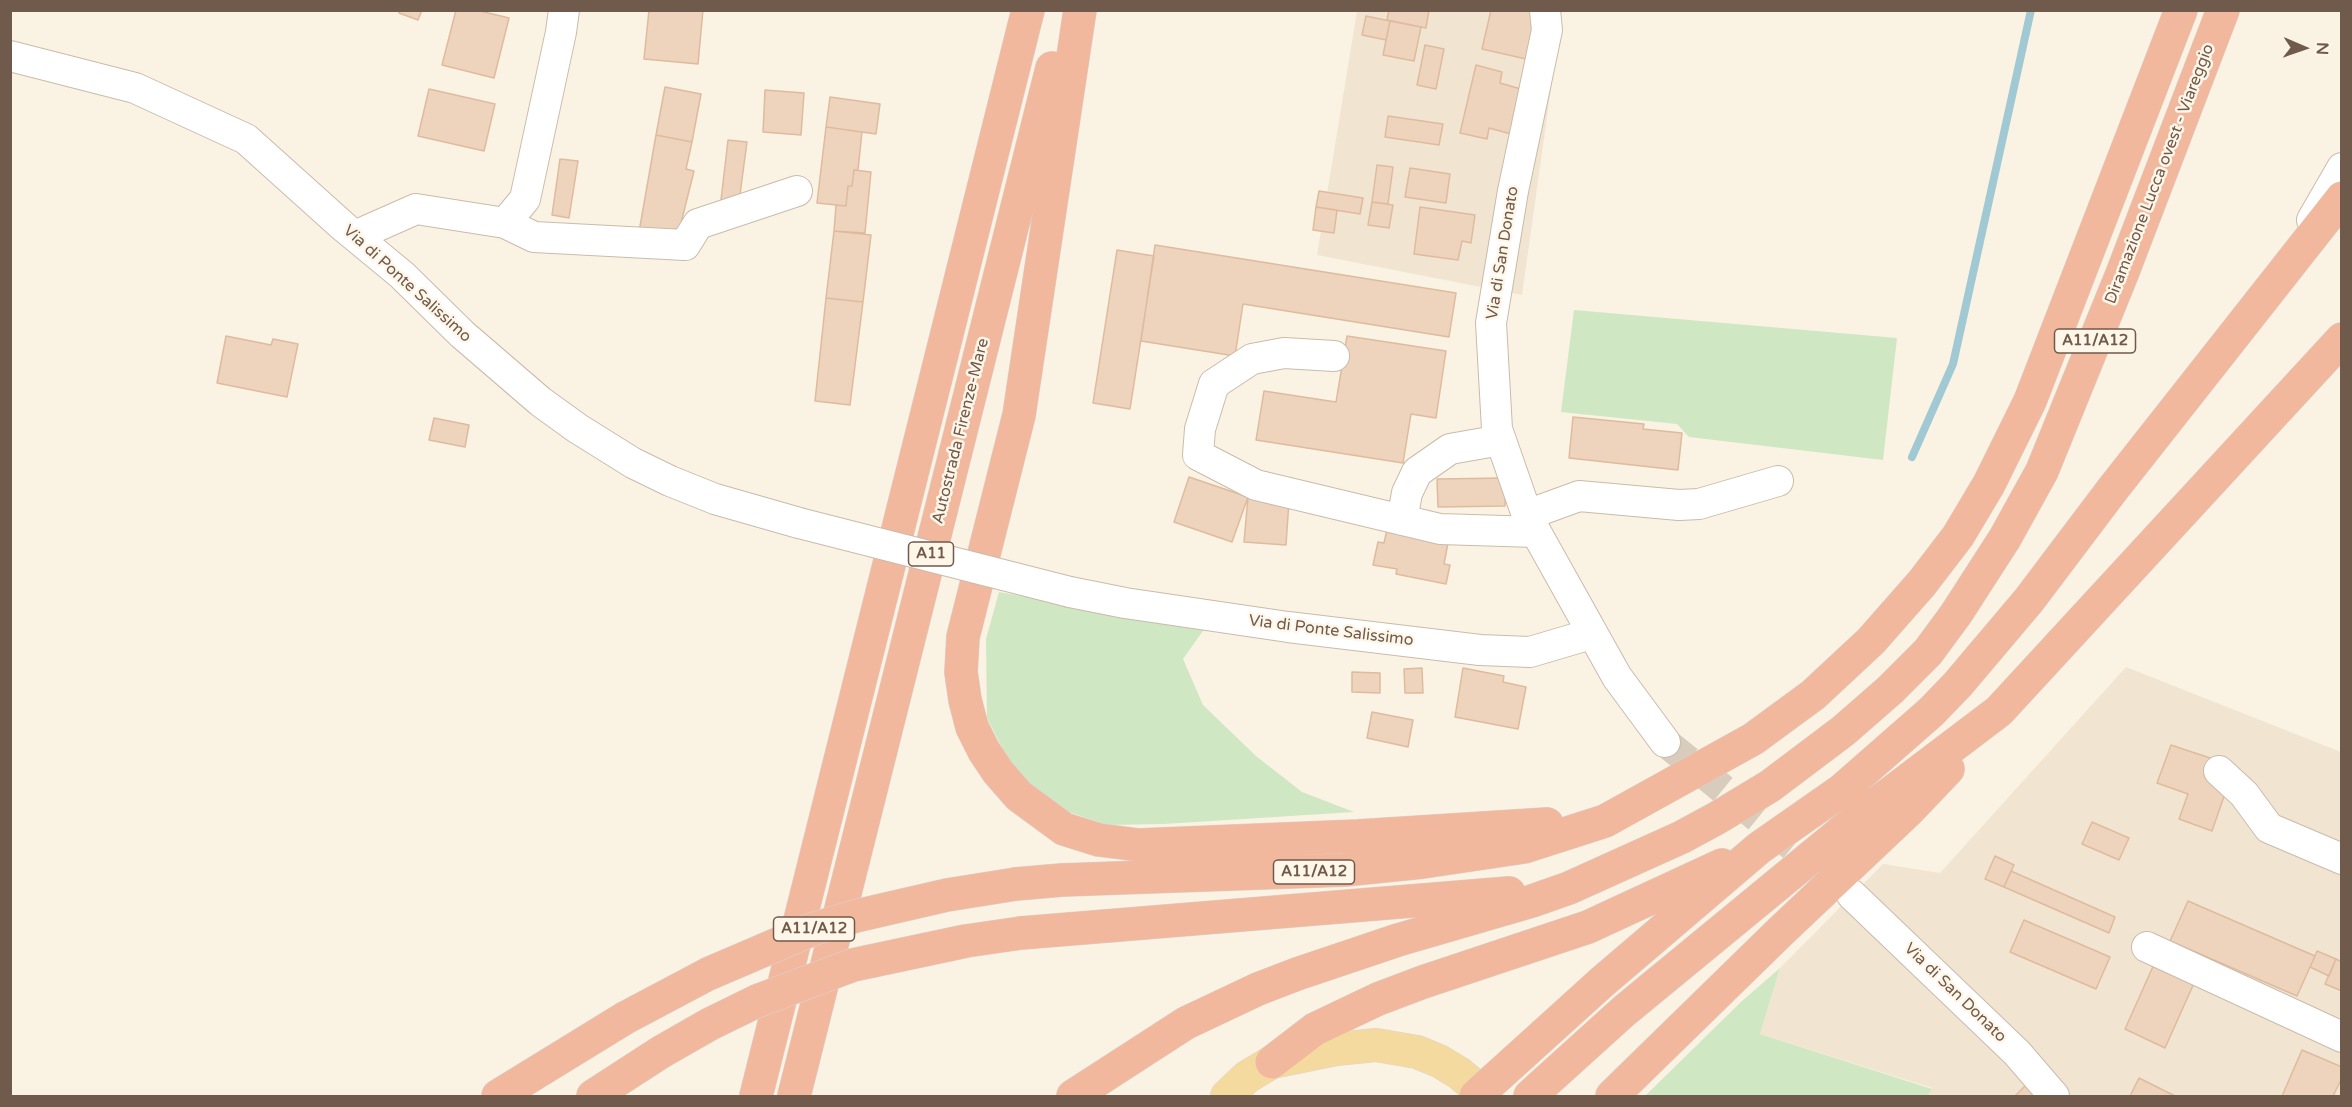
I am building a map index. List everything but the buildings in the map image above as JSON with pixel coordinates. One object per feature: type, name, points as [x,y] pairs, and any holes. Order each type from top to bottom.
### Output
[{"type":"highway","name":"A11","points":[[756,1096],[1028,10]]},
{"type":"highway","name":"Autostrada Firenze-Mare","points":[[794,1096],[1066,10]]},
{"type":"highway","points":[[1080,10],[1020,416],[963,637],[961,672],[964,700],[972,727],[989,758],[1018,796],[1064,829],[1099,840],[1139,845],[1358,836],[1605,820]]},
{"type":"highway","name":"A11/A12","points":[[498,1096],[626,1018],[708,974],[813,930],[856,916],[947,895],[1016,884],[1062,880],[1344,870],[1423,862],[1524,847],[1558,838],[1605,820],[1753,739],[1813,695],[1870,641],[1922,583],[1958,536],[1989,484],[2030,401],[2181,10]]},
{"type":"highway","name":"Diramazione Lucca ovest - Viareggio","points":[[1569,888],[1682,837],[1770,786],[1843,731],[1890,690],[1928,652],[1978,582],[2042,471],[2122,274],[2223,10]]},
{"type":"highway","points":[[1476,1096],[1602,982],[1759,848],[1842,790],[1931,712],[1959,684],[2029,600],[2119,481],[2342,198]]},
{"type":"highway","points":[[1612,1096],[1938,780],[2342,339]]},
{"type":"highway","points":[[1530,1096],[1624,1011],[1867,810],[1999,711]]},
{"type":"highway","points":[[1249,1079],[1315,1029],[1378,999],[1588,927],[1759,848]]},
{"type":"highway","points":[[593,1096],[661,1052],[757,1001],[843,969],[966,940],[1021,933],[1569,888]]},
{"type":"highway","name":"A11/A12","points":[[1073,1096],[1186,1023],[1258,989],[1398,940],[1569,888]]},
{"type":"main road","points":[[1214,1096],[1249,1079],[1359,1046],[1394,1047],[1417,1052],[1459,1073],[1486,1096]]},
{"type":"street","points":[[505,223],[525,199],[564,10]]},
{"type":"street","name":"Via di San Donato","points":[[1545,10],[1547,30],[1513,191],[1491,323],[1497,429],[1532,524],[1591,634],[1617,677],[1665,742]]},
{"type":"street","name":"Via di Ponte Salissimo","points":[[10,56],[135,88],[246,139],[355,236],[402,274],[462,334],[541,402],[633,463],[715,499],[799,523],[1070,592],[1125,603],[1288,627],[1480,650],[1530,652],[1591,634]]},
{"type":"street","points":[[2283,273],[2342,168]]},
{"type":"street","points":[[355,236],[417,209],[505,223],[534,237],[685,244],[698,224],[797,191]]},
{"type":"street","points":[[1334,356],[1284,353],[1252,359],[1214,384],[1200,429],[1198,455],[1256,485],[1440,530],[1532,524],[1579,496],[1680,505],[1699,504],[1778,481]]},
{"type":"street","points":[[1402,520],[1407,492],[1418,471],[1450,449],[1501,440]]},
{"type":"street","points":[[2219,771],[2244,794],[2269,828],[2342,859]]},
{"type":"street","name":"Via di San Donato","points":[[1852,895],[2018,1053],[2054,1096]]},
{"type":"street","points":[[2147,947],[2342,1037]]},
{"type":"shaded area","points":[[1357,11],[1562,11],[1522,295],[1317,255]]},
{"type":"shaded area","points":[[2126,667],[2341,752],[2341,1096],[1927,1096],[1932,1088],[1760,1034],[1780,968],[1883,864],[1940,873]]},
{"type":"green space","points":[[1574,310],[1897,338],[1883,460],[1689,437],[1677,424],[1561,412]]},
{"type":"green space","points":[[999,592],[1205,628],[1183,659],[1203,705],[1256,756],[1302,792],[1354,812],[1164,824],[1107,825],[1060,809],[1013,770],[987,718],[986,639]]},
{"type":"green space","points":[[1780,968],[1760,1034],[1932,1089],[1927,1096],[1645,1096],[1742,1001]]},
{"type":"waterway","points":[[1912,457],[1953,364],[2031,10]]},
{"type":"tunnel","points":[[1665,742],[1828,875]]}]
